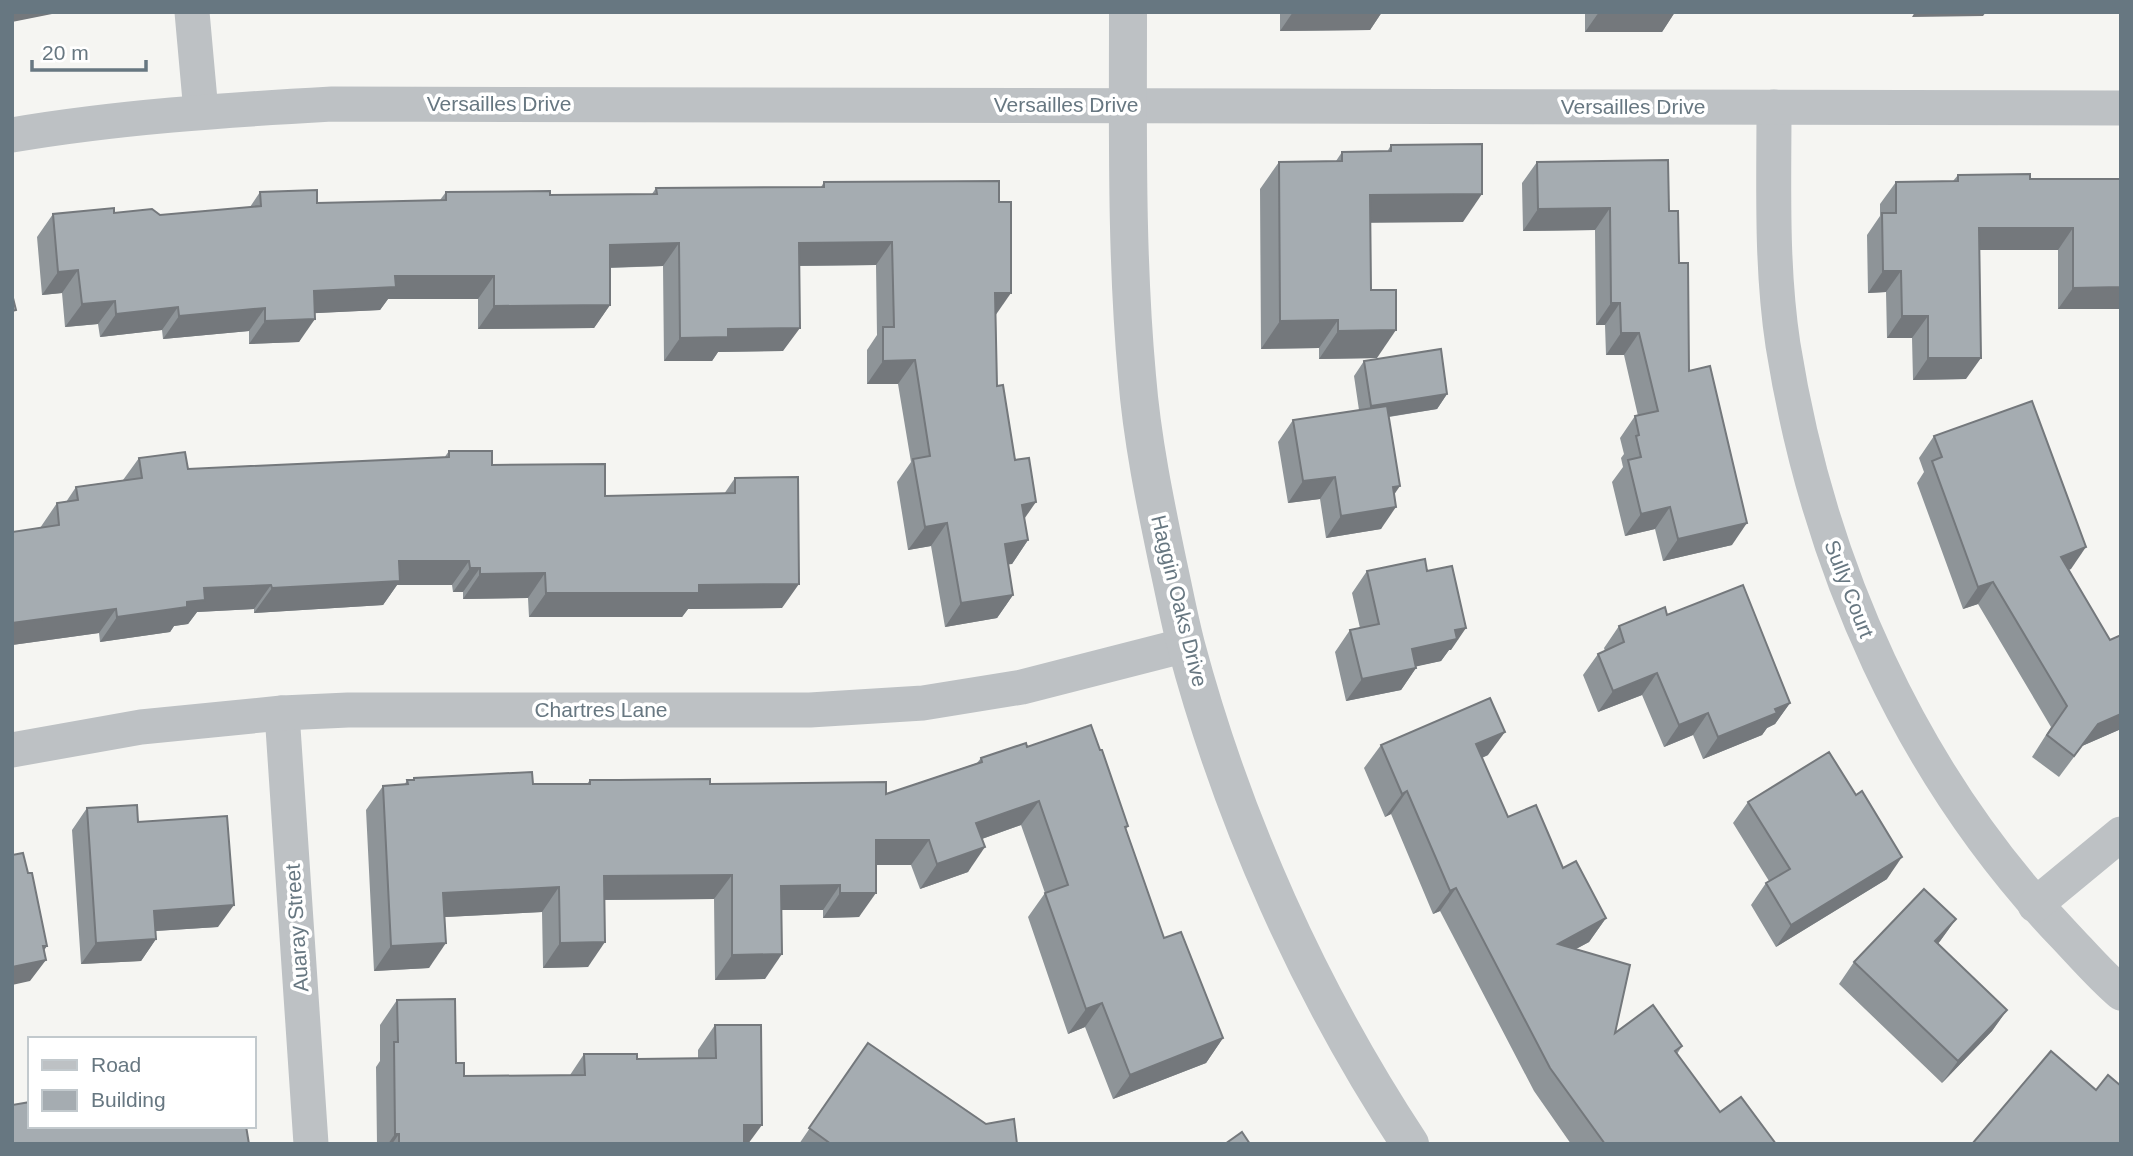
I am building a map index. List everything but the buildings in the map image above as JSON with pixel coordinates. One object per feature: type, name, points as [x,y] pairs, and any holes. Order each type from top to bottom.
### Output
[{"type":"street","points":[[192,12],[201,112]]},
{"type":"street","name":"Haggin Oaks Drive","points":[[1128,12],[1128,258],[1137,378],[1154,498],[1186,645],[1224,769],[1268,882],[1320,991],[1379,1097],[1410,1144]]},
{"type":"street","name":"Versailles Drive","points":[[12,135],[56,127],[201,112],[332,104],[2121,108]]},
{"type":"street","name":"Sully Court","points":[[1774,107],[1774,248],[1783,342],[1800,436],[1825,527],[1857,616],[1898,702],[1945,783],[2035,905],[2121,993]]},
{"type":"street","name":"Chartres Lane","points":[[12,750],[141,727],[282,713],[348,710],[810,710],[923,703],[1022,687],[1186,645]]},
{"type":"street","name":"Auaray Street","points":[[282,713],[311,1144]]},
{"type":"street","points":[[2035,905],[2121,834]]}]
